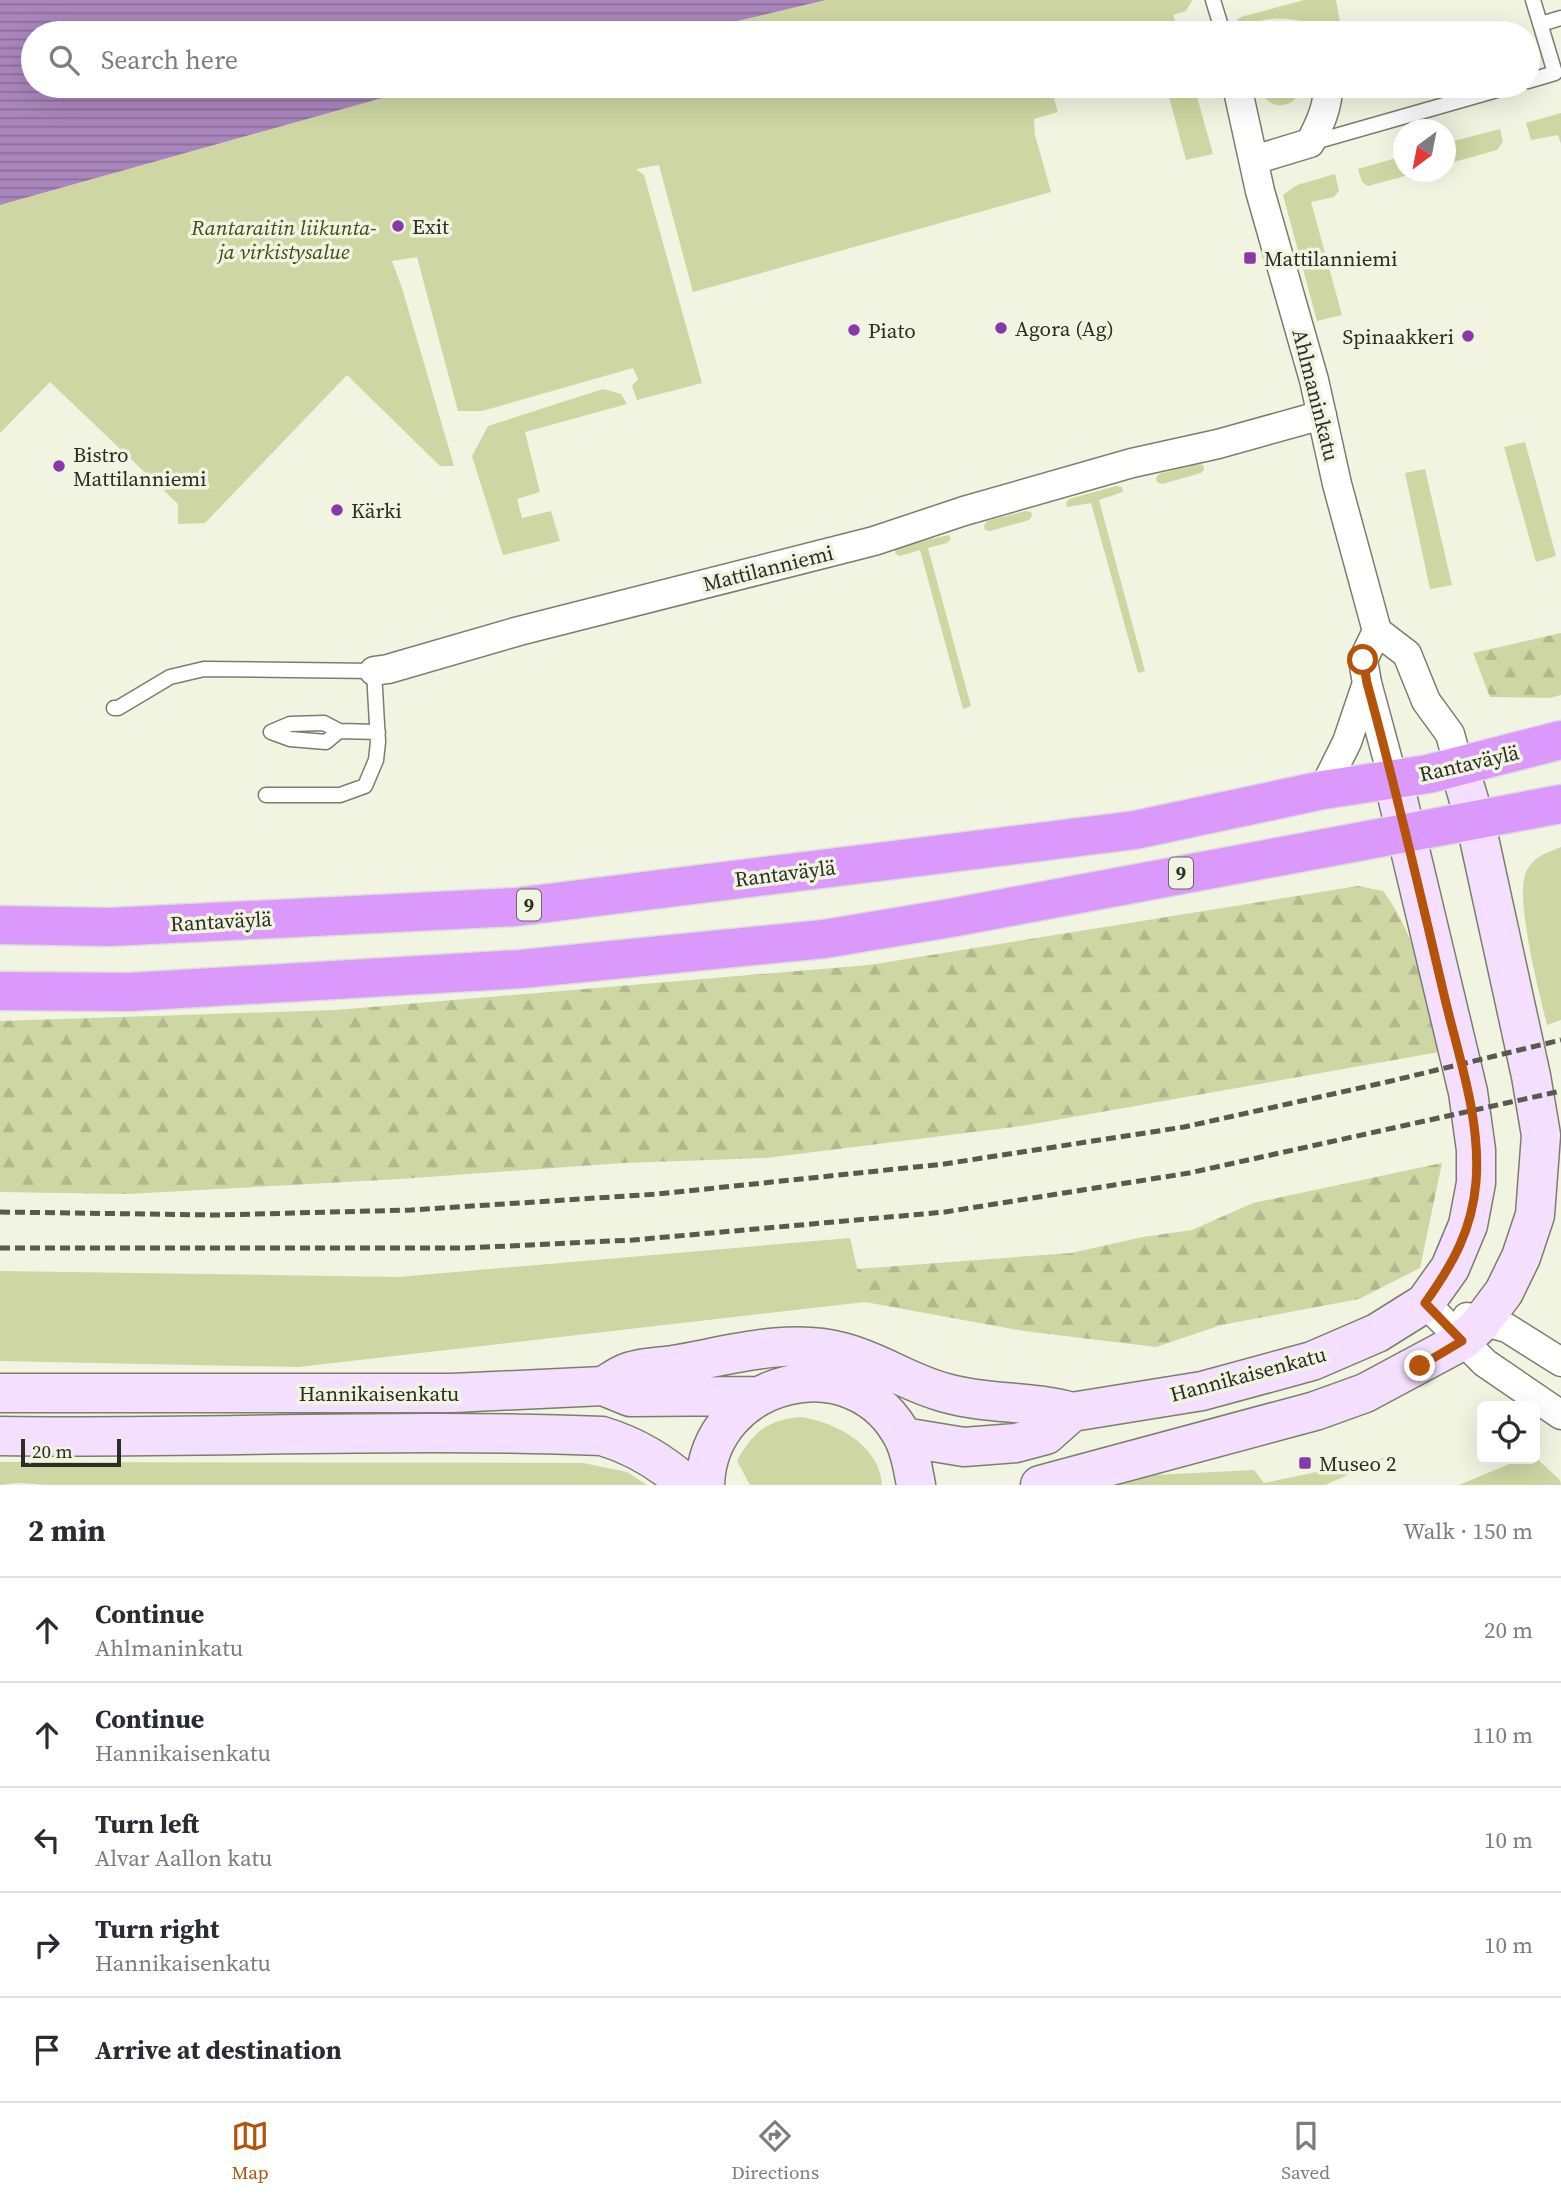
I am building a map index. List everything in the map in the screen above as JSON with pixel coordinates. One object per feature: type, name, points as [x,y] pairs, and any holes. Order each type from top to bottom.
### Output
[{"type":"highway","name":"Rantaväylä","points":[[0,925],[110,927],[516,907],[1135,830],[1323,790],[1459,767],[1561,740]]},
{"type":"highway","name":"9","points":[[0,991],[129,992],[521,969],[824,939],[1561,804]]},
{"type":"main road","points":[[1040,1485],[1315,1411],[1366,1394],[1472,1332],[1504,1292],[1521,1257],[1535,1215],[1541,1135],[1531,1076],[1475,820],[1459,767]]},
{"type":"main road","name":"Hannikaisenkatu","points":[[1072,1412],[1202,1391],[1312,1361],[1377,1333],[1425,1303],[1450,1268],[1468,1225],[1476,1183],[1476,1150],[1468,1092],[1393,779]]},
{"type":"main road","points":[[603,1387],[628,1372],[795,1347],[826,1349],[858,1357],[902,1378],[948,1394],[995,1402],[1048,1405],[1072,1412]]},
{"type":"main road","points":[[705,1485],[708,1461],[715,1442],[739,1409],[757,1396],[775,1388],[800,1382],[824,1383],[848,1389],[870,1401],[888,1417],[903,1437],[912,1461],[916,1485]]},
{"type":"main road","name":"Hannikaisenkatu","points":[[0,1393],[452,1393],[603,1387],[630,1397],[757,1396]]},
{"type":"main road","points":[[903,1437],[964,1447],[1016,1443],[1046,1435],[1072,1412]]},
{"type":"main road","name":"Hannikaisenkatu","points":[[0,1436],[150,1437],[395,1431],[602,1436],[629,1444],[658,1461],[687,1485]]},
{"type":"street","name":"Ahlmaninkatu","points":[[1240,98],[1260,191],[1322,415],[1337,484],[1377,631]]},
{"type":"street","points":[[1254,160],[1310,143],[1320,124],[1328,98]]},
{"type":"street","name":"Mattilanniemi","points":[[374,671],[388,670],[519,631],[874,541],[964,511],[1132,463],[1218,444],[1322,415]]},
{"type":"street","points":[[1393,779],[1363,660],[1377,631],[1407,654],[1426,701],[1450,734],[1459,767]]},
{"type":"street","points":[[1323,790],[1347,742],[1367,683]]},
{"type":"street","points":[[1425,1303],[1472,1332],[1485,1363],[1561,1415]]},
{"type":"street","points":[[1472,1332],[1507,1328],[1561,1362]]},
{"type":"lane","points":[[1213,0],[1219,21]]},
{"type":"lane","points":[[1533,0],[1555,73],[1540,77]]},
{"type":"lane","points":[[1541,24],[1561,18]]},
{"type":"lane","points":[[1310,143],[1469,98]]},
{"type":"lane","points":[[114,708],[170,677],[204,669],[374,671],[376,760],[365,786],[340,796],[266,795]]},
{"type":"lane","points":[[339,732],[377,732]]},
{"type":"green space","points":[[826,0],[1192,0],[1186,11],[1173,15],[1175,21],[738,21]]},
{"type":"green space","points":[[1304,0],[1336,0],[1340,21],[1279,18],[1236,21],[1241,17]]},
{"type":"green space","name":"Rantaraitin liikunta- ja virkistysalue","points":[[382,98],[1054,98],[1058,112],[1034,119],[1035,135],[1051,192],[693,292],[659,165],[636,169],[644,175],[702,383],[637,400],[632,386],[638,379],[633,368],[482,411],[458,411],[417,257],[392,261],[454,466],[440,466],[347,375],[205,523],[178,524],[178,504],[50,382],[0,433],[0,205]]},
{"type":"green space","points":[[1169,98],[1197,98],[1213,154],[1186,160]]},
{"type":"green space","points":[[1265,98],[1295,98],[1287,104],[1280,105]]},
{"type":"green space","points":[[1561,113],[1561,144],[1558,135],[1531,140],[1526,123]]},
{"type":"green space","points":[[1500,129],[1503,142],[1497,150],[1456,161],[1456,140]]},
{"type":"green space","points":[[1393,159],[1393,179],[1368,186],[1362,182],[1358,169]]},
{"type":"green space","points":[[1335,174],[1339,191],[1334,197],[1311,202],[1342,315],[1317,321],[1283,195],[1297,185]]},
{"type":"green space","points":[[603,389],[621,394],[627,404],[525,432],[540,492],[517,499],[522,518],[551,511],[560,541],[503,555],[472,456],[488,426]]},
{"type":"green space","points":[[1525,442],[1556,556],[1536,562],[1504,447]]},
{"type":"green space","points":[[1203,465],[1204,470],[1201,473],[1162,484],[1157,482],[1159,474]]},
{"type":"green space","points":[[1425,469],[1452,585],[1430,589],[1405,473]]},
{"type":"green space","points":[[1116,486],[1122,487],[1123,492],[1099,500],[1145,671],[1138,673],[1091,503],[1067,507],[1066,503],[1069,499]]},
{"type":"green space","points":[[1031,512],[1029,520],[985,530],[987,521]]},
{"type":"green space","points":[[949,535],[951,539],[947,543],[928,548],[971,706],[963,709],[920,550],[900,556],[895,550],[896,547]]},
{"type":"green space","points":[[1561,633],[1561,695],[1549,698],[1490,697],[1473,653]]},
{"type":"green space","points":[[1561,847],[1561,1020],[1547,1025],[1525,922],[1524,882],[1527,870],[1534,861]]},
{"type":"green space","points":[[1358,886],[1383,891],[1405,928],[1420,968],[1439,1052],[1022,1126],[766,1158],[623,1163],[127,1194],[0,1192],[0,1021],[336,1010],[869,965]]},
{"type":"green space","points":[[1442,1163],[1420,1268],[1359,1299],[1221,1325],[1156,1347],[1024,1331],[865,1302],[857,1269],[1071,1253],[1143,1237],[1192,1230],[1253,1203]]},
{"type":"green space","points":[[850,1238],[865,1302],[298,1367],[0,1361],[0,1271],[398,1277]]},
{"type":"green space","points":[[801,1417],[828,1424],[854,1438],[873,1458],[882,1485],[750,1485],[737,1461],[749,1442],[770,1425]]},
{"type":"green space","points":[[1388,1457],[1325,1485],[1108,1485],[1154,1475],[1254,1470],[1264,1483]]},
{"type":"green space","points":[[0,1462],[583,1463],[627,1472],[647,1485],[0,1485]]},
{"type":"green space","points":[[1540,1462],[1560,1480],[1561,1485],[1459,1485],[1509,1464],[1540,1464]]},
{"type":"shaded area","points":[[0,0],[826,0],[738,21],[21,21],[21,98],[382,98],[0,205]]},
{"type":"railway","points":[[0,1212],[217,1215],[411,1210],[658,1194],[944,1164],[1184,1127],[1561,1040]]},
{"type":"railway","points":[[0,1248],[466,1248],[633,1240],[945,1212],[1189,1173],[1561,1091]]},
{"type":"place","name":"Exit","points":[[398,226]]},
{"type":"place","name":"Mattilanniemi","points":[[1250,258]]},
{"type":"place","name":"Agora (Ag)","points":[[1001,328]]},
{"type":"place","name":"Piato","points":[[854,330]]},
{"type":"place","name":"Spinaakkeri","points":[[1468,336]]},
{"type":"place","name":"Bistro Mattilanniemi","points":[[59,466]]},
{"type":"place","name":"Kärki","points":[[337,510]]},
{"type":"place","name":"Museo 2","points":[[1305,1463]]},
{"type":"route","points":[[1363,660],[1407,832],[1468,1092],[1476,1150],[1476,1183],[1468,1225],[1450,1268],[1425,1303],[1462,1341],[1420,1366]]}]
